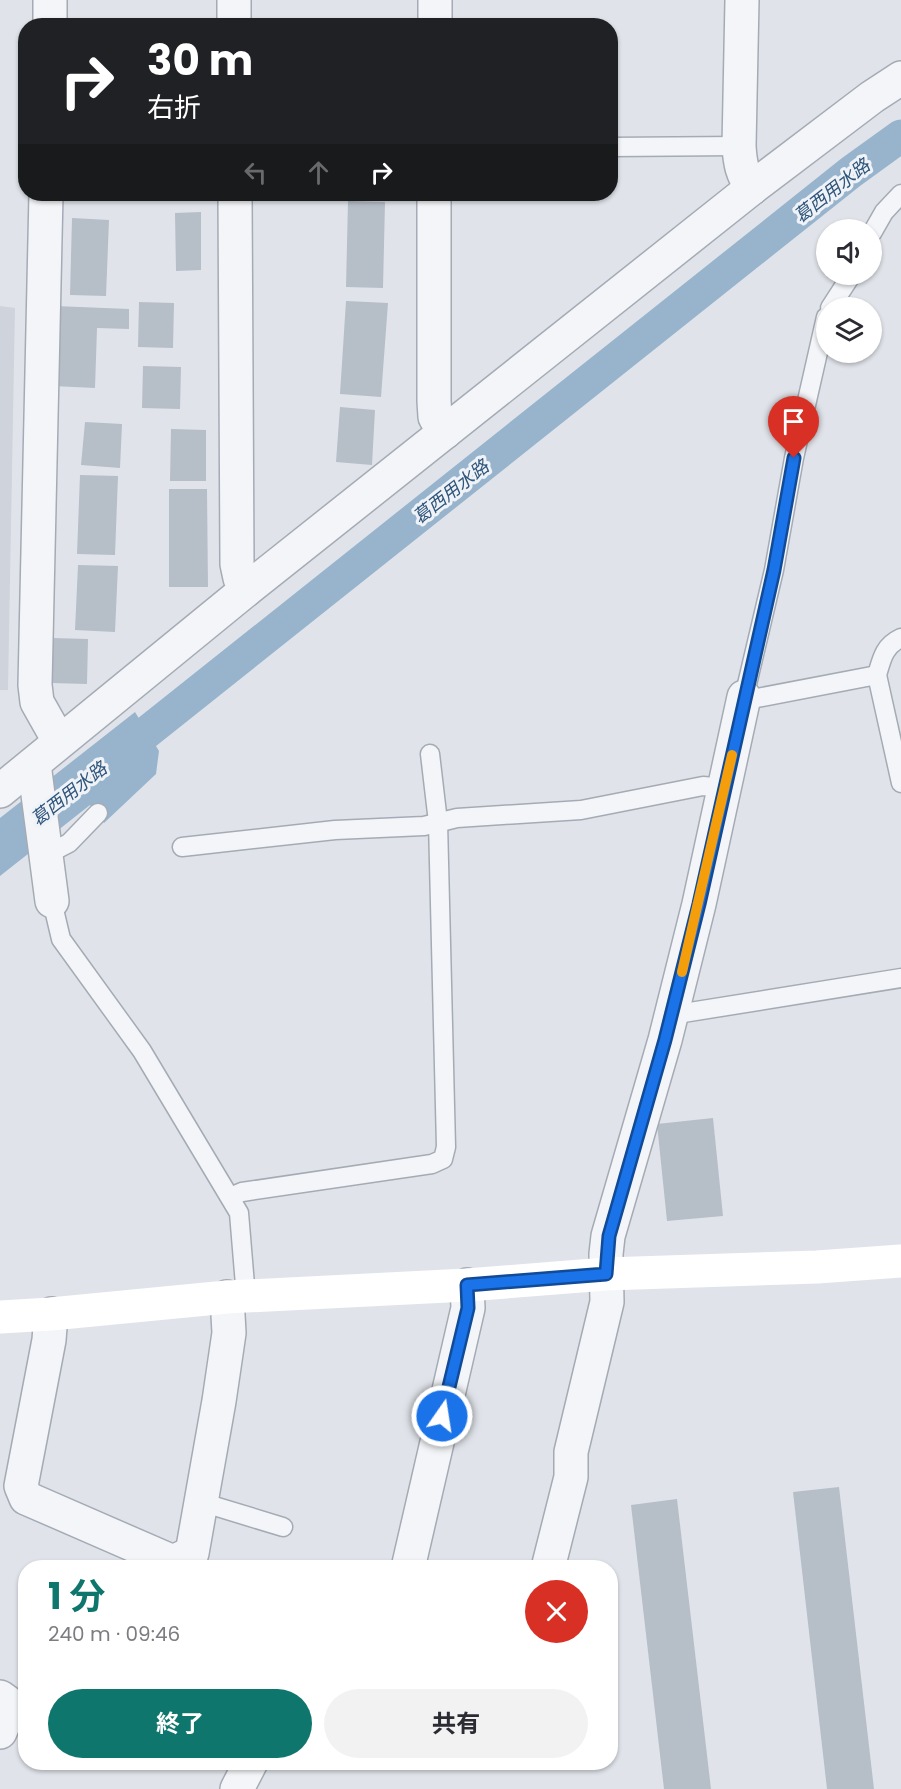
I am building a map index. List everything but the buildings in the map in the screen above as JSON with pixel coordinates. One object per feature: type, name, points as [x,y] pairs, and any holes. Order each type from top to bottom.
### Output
[{"type":"street","points":[[50,0],[50,18]]},
{"type":"street","points":[[234,0],[234,18]]},
{"type":"street","points":[[435,0],[435,18]]},
{"type":"street","points":[[742,0],[739,146],[743,176],[753,188]]},
{"type":"street","points":[[0,790],[35,777],[59,741],[246,590],[753,188],[872,97],[901,78]]},
{"type":"street","points":[[46,201],[35,685],[38,702],[59,741]]},
{"type":"street","points":[[235,201],[237,564],[246,590]]},
{"type":"street","points":[[434,201],[434,401],[435,417],[445,432]]},
{"type":"street","points":[[550,1560],[572,1477],[571,1452],[607,1302],[606,1274],[609,1236],[671,1016],[744,698]]},
{"type":"street","points":[[35,777],[52,901]]},
{"type":"street","points":[[0,1317],[237,1297],[467,1285],[606,1274],[817,1268],[901,1262]]},
{"type":"street","points":[[410,1560],[468,1308],[467,1285]]},
{"type":"street","points":[[177,1560],[192,1553],[237,1297]]},
{"type":"street","points":[[51,1314],[49,1340],[21,1486],[27,1498],[168,1560]]},
{"type":"street","points":[[0,1697],[7,1702],[8,1713],[0,1732]]},
{"type":"street","points":[[237,1789],[247,1770]]},
{"type":"lane","points":[[618,147],[739,146]]},
{"type":"lane","points":[[880,219],[901,194]]},
{"type":"lane","points":[[816,361],[794,458],[774,570],[744,698],[757,698],[877,675]]},
{"type":"lane","points":[[901,638],[892,642],[884,651],[877,675],[901,783]]},
{"type":"lane","points":[[230,1197],[242,1192],[432,1164],[443,1158],[446,1147],[438,822],[430,754]]},
{"type":"lane","points":[[182,847],[335,830],[424,826],[457,818],[581,810],[703,786],[725,788]]},
{"type":"lane","points":[[46,853],[69,843],[98,813]]},
{"type":"lane","points":[[52,901],[61,939],[142,1051],[239,1213],[237,1297]]},
{"type":"lane","points":[[671,1016],[901,978]]},
{"type":"lane","points":[[201,1502],[283,1527]]},
{"type":"shaded area","points":[[0,306],[15,308],[8,690],[0,690]]},
{"type":"water","points":[[135,712],[159,751],[156,774],[104,823],[90,805],[0,876],[0,818]]},
{"type":"waterway","name":"葛西用水路","points":[[112,760],[851,172],[901,136]]},
{"type":"slow traffic","points":[[682,972],[732,755]]},
{"type":"route","points":[[442,1416],[468,1308],[467,1285],[606,1274],[609,1236],[665,1040],[699,904],[774,570],[794,458]]}]
